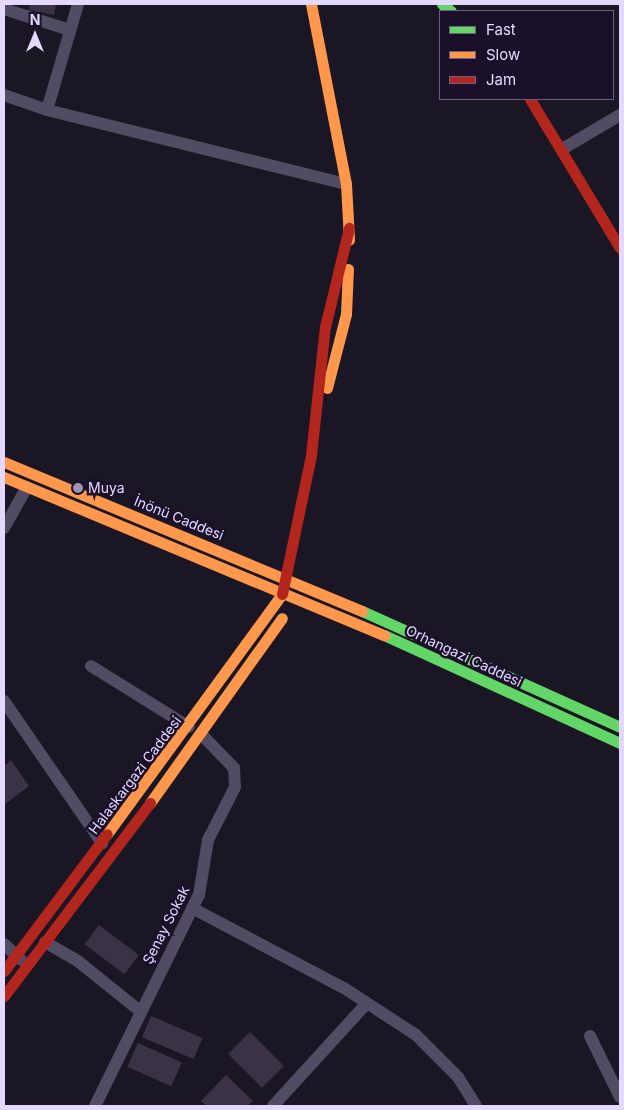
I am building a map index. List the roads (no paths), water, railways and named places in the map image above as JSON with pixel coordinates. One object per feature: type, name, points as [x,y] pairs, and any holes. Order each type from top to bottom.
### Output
[{"type":"main road","points":[[283,593],[316,424],[346,314],[349,228],[346,184],[311,4]]},
{"type":"main road","points":[[531,100],[564,148],[620,248]]},
{"type":"main road","points":[[316,424],[325,326],[349,228]]},
{"type":"main road","name":"İnönü Caddesi","points":[[4,462],[301,586]]},
{"type":"main road","points":[[28,487],[34,475]]},
{"type":"main road","name":"Orhangazi Caddesi","points":[[4,477],[383,635],[436,662],[620,742]]},
{"type":"main road","points":[[122,527],[127,514]]},
{"type":"main road","points":[[4,996],[202,735],[296,598],[301,586]]},
{"type":"main road","name":"Orhangazi Caddesi","points":[[301,586],[390,623],[445,650],[620,727]]},
{"type":"main road","name":"Halaskargazi Caddesi","points":[[4,971],[189,727],[283,593]]},
{"type":"main road","points":[[383,635],[390,623]]},
{"type":"main road","points":[[436,662],[445,650]]},
{"type":"main road","points":[[483,682],[490,670]]},
{"type":"main road","points":[[531,703],[539,692]]},
{"type":"main road","points":[[189,727],[202,735]]},
{"type":"main road","points":[[102,843],[111,856]]},
{"type":"street","points":[[47,110],[78,4]]},
{"type":"street","points":[[4,9],[70,30]]},
{"type":"street","points":[[4,94],[47,110],[346,184]]},
{"type":"street","points":[[564,148],[620,115]]},
{"type":"street","points":[[4,528],[28,487]]},
{"type":"street","points":[[91,666],[189,727]]},
{"type":"street","points":[[4,700],[102,843]]},
{"type":"street","name":"Şenay Sokak","points":[[95,1106],[205,878],[208,840],[236,779],[228,759],[202,735]]},
{"type":"street","points":[[192,908],[367,1003],[430,1047],[458,1076],[476,1106]]},
{"type":"street","points":[[45,942],[79,962],[140,1011]]},
{"type":"street","points":[[4,944],[27,964]]},
{"type":"street","points":[[273,1106],[367,1003]]},
{"type":"street","points":[[590,1036],[620,1097]]},
{"type":"place","name":"Muya","points":[[78,488]]}]
